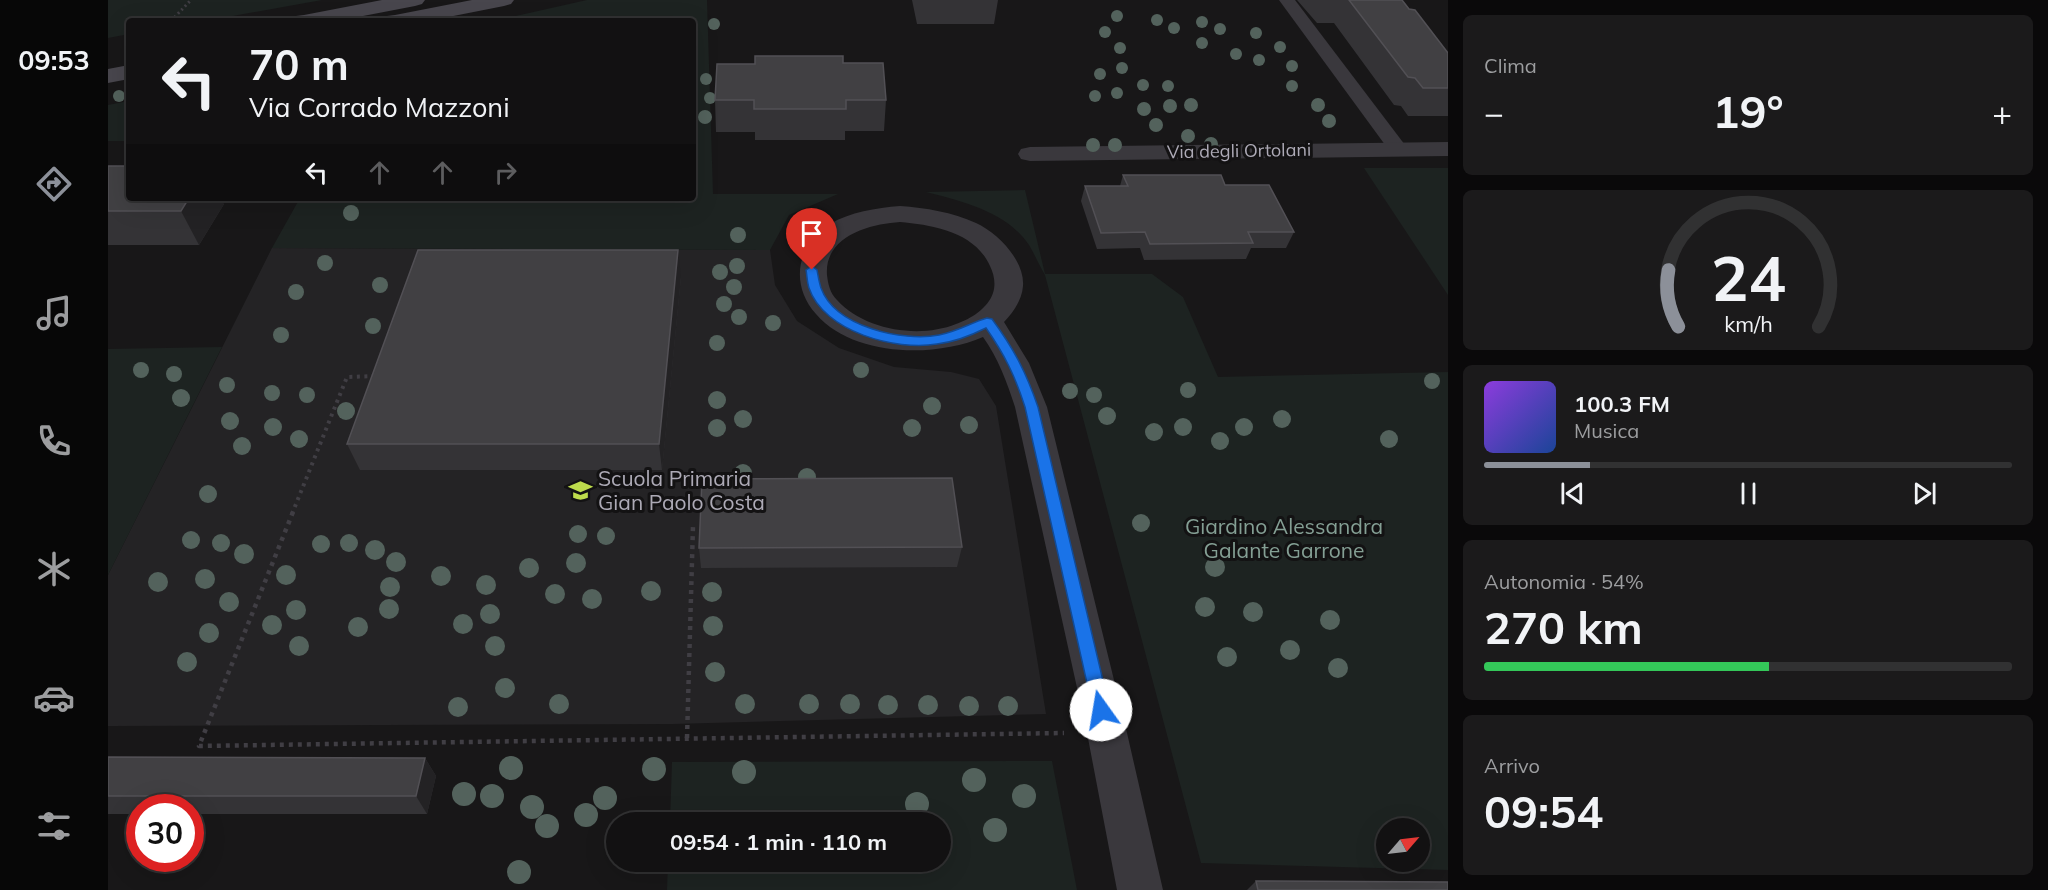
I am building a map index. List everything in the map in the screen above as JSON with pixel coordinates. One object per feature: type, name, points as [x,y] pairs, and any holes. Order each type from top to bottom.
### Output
[{"type":"main road","points":[[320,18],[415,0]]},
{"type":"main road","points":[[411,18],[504,0]]},
{"type":"main road","points":[[108,58],[126,55]]},
{"type":"main road","points":[[108,76],[126,73]]},
{"type":"street","name":"Via degli Ortolani","points":[[1030,154],[1448,149]]},
{"type":"street","points":[[900,214],[928,216],[955,223],[978,235],[996,250],[1006,268],[1009,287],[1003,306],[987,322],[965,334],[936,340],[904,341],[874,335],[847,323],[827,307],[815,289],[812,270],[817,252],[830,236],[850,224],[874,216],[900,214]]},
{"type":"street","points":[[987,322],[1006,347],[1019,370],[1031,407],[1107,733],[1140,890]]},
{"type":"lane","points":[[1287,0],[1398,149]]},
{"type":"path","points":[[174,18],[190,0]]},
{"type":"path","points":[[381,376],[347,377],[199,746],[1107,733]]},
{"type":"path","points":[[687,738],[693,526]]},
{"type":"shaded area","name":"Scuola Primaria Gian Paolo Costa","points":[[272,248],[770,250],[775,285],[797,321],[839,348],[894,367],[951,372],[979,379],[996,406],[1046,714],[673,724],[108,726],[108,575]]},
{"type":"green space","points":[[108,0],[322,0],[222,18],[126,18],[126,35],[108,38]]},
{"type":"green space","points":[[587,0],[707,0],[713,194],[838,194],[789,215],[770,250],[272,248],[298,201],[696,201],[696,18],[506,18]]},
{"type":"green space","points":[[126,102],[126,141],[108,141],[108,105]]},
{"type":"green space","points":[[1364,168],[1448,168],[1448,295]]},
{"type":"green space","name":"Giardino Alessandra Galante Garrone","points":[[1025,190],[1045,274],[1152,274],[1183,297],[1218,377],[1448,372],[1448,870],[1430,869],[1430,818],[1376,818],[1376,868],[1201,863],[1045,275],[1029,245],[1009,224],[983,210],[926,192]]},
{"type":"green space","points":[[222,347],[108,575],[108,349]]},
{"type":"green space","points":[[1052,761],[1077,890],[667,890],[668,872],[951,872],[951,812],[670,812],[672,762]]},
{"type":"building","points":[[1349,0],[1402,0],[1409,9],[1415,10],[1448,53],[1448,88],[1423,88],[1415,78],[1408,77]]},
{"type":"building","points":[[755,56],[843,56],[843,63],[883,63],[886,100],[846,100],[846,109],[754,109],[754,100],[715,100],[717,64],[755,64]]},
{"type":"building","points":[[108,166],[126,166],[126,201],[187,201],[181,211],[108,211]]},
{"type":"building","points":[[1123,175],[1221,175],[1225,185],[1269,185],[1294,232],[1248,232],[1253,243],[1150,244],[1145,232],[1101,233],[1085,186],[1128,186]]},
{"type":"building","points":[[418,250],[678,250],[659,444],[347,444]]},
{"type":"building","points":[[952,478],[962,547],[699,548],[702,479]]},
{"type":"building","points":[[108,757],[425,758],[416,796],[126,794],[126,796],[108,796]]},
{"type":"building","points":[[1256,881],[1448,882],[1448,890],[1258,890]]},
{"type":"place","name":"Scuola Primaria Gian Paolo Costa","points":[[580,491]]},
{"type":"route","points":[[812,270],[815,289],[827,307],[847,323],[874,335],[904,341],[936,340],[965,334],[987,322],[1006,347],[1019,370],[1031,407],[1101,710]]}]
